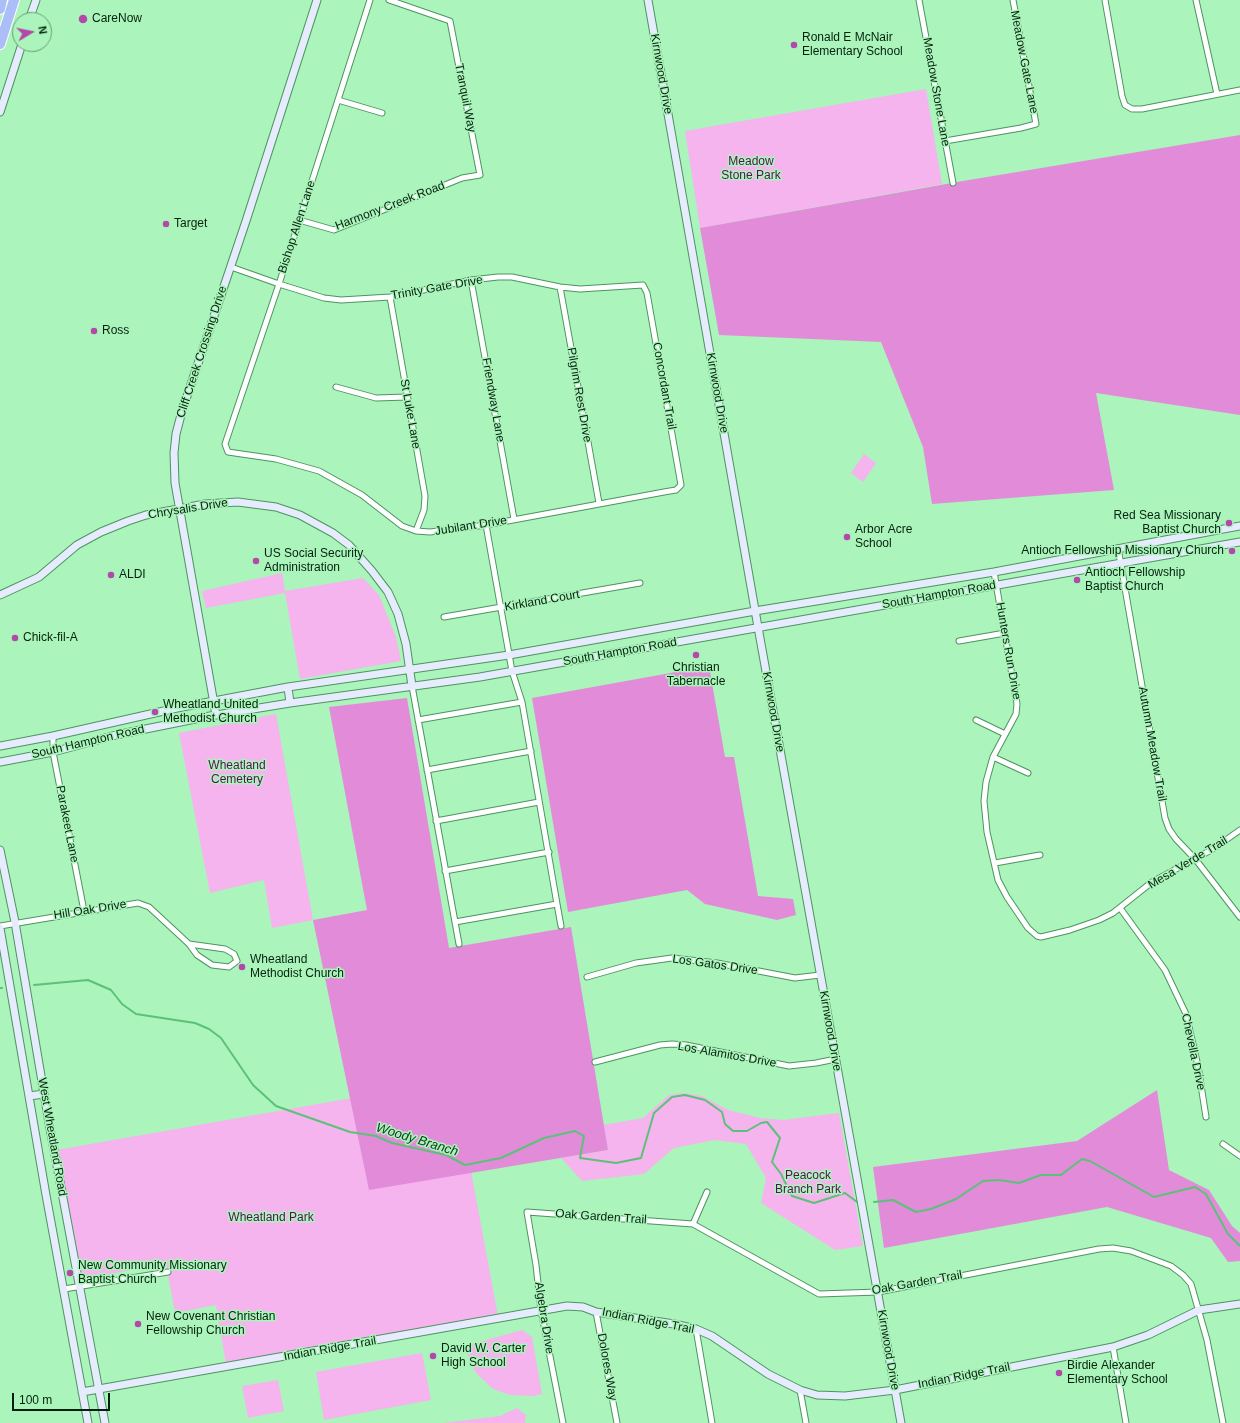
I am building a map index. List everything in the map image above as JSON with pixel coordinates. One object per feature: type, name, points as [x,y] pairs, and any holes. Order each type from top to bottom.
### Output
[{"type":"highway","points":[[0,9],[2,0]]},
{"type":"highway","points":[[0,44],[14,0]]},
{"type":"street","points":[[32,12],[36,0]]},
{"type":"street","name":"Cliff Creek Crossing Drive","points":[[216,715],[175,483],[174,453],[176,434],[182,411],[231,267],[317,0]]},
{"type":"street","name":"Bishop Allen Lane","points":[[228,452],[225,444],[279,284],[370,0]]},
{"type":"street","name":"Tranquil Way","points":[[389,0],[450,20],[480,175]]},
{"type":"street","name":"Kirnwood Drive","points":[[648,0],[755,611],[901,1423]]},
{"type":"street","name":"Meadow Stone Lane","points":[[919,0],[953,183]]},
{"type":"street","name":"Meadow Gate Lane","points":[[945,141],[1036,124],[1013,0]]},
{"type":"street","points":[[1106,0],[1122,96],[1125,105],[1132,109],[1142,108],[1240,90]]},
{"type":"street","points":[[1196,0],[1217,94]]},
{"type":"street","points":[[0,112],[19,52]]},
{"type":"street","points":[[338,100],[382,113]]},
{"type":"street","name":"Harmony Creek Road","points":[[299,220],[334,230],[462,178],[480,175]]},
{"type":"street","name":"Trinity Gate Drive","points":[[231,267],[279,284],[332,299],[390,297],[471,280],[512,277],[560,287],[600,288],[640,285],[646,288]]},
{"type":"street","name":"Friendway Lane","points":[[471,280],[514,519]]},
{"type":"street","name":"Pilgrim Rest Drive","points":[[560,287],[599,503]]},
{"type":"street","name":"Concordant Trail","points":[[646,288],[681,485]]},
{"type":"street","name":"St Luke Lane","points":[[390,297],[406,397],[425,496],[424,510],[416,531]]},
{"type":"street","points":[[336,387],[376,398],[406,397]]},
{"type":"street","name":"Jubilant Drive","points":[[228,452],[276,459],[319,472],[362,495],[397,523],[416,531],[435,532],[486,525],[676,490],[681,485]]},
{"type":"street","name":"Chrysalis Drive","points":[[0,595],[38,577],[77,545],[101,532],[146,515],[220,502],[257,503],[300,515],[333,533],[356,552],[388,592],[398,614],[406,644],[412,686]]},
{"type":"street","points":[[486,525],[512,671],[522,702],[561,926]]},
{"type":"street","name":"South Hampton Road","points":[[0,746],[53,736],[135,717],[288,687],[510,655],[755,611],[994,572],[1240,526]]},
{"type":"street","name":"South Hampton Road","points":[[0,762],[53,752],[116,735],[216,715],[512,671],[1240,542]]},
{"type":"street","name":"Autumn Meadow Trail","points":[[1118,548],[1119,564],[1165,818],[1169,829],[1196,860],[1240,917]]},
{"type":"street","name":"Hunters Run Drive","points":[[994,572],[1017,704],[1016,714],[993,757],[986,782],[984,801],[987,832],[998,880],[1025,924],[1037,936],[1050,935]]},
{"type":"street","name":"Kirkland Court","points":[[444,617],[640,583]]},
{"type":"street","points":[[959,641],[1005,633]]},
{"type":"street","points":[[412,686],[459,944]]},
{"type":"street","points":[[288,687],[290,703]]},
{"type":"street","points":[[418,720],[522,702]]},
{"type":"street","points":[[976,720],[1005,734]]},
{"type":"street","name":"Parakeet Lane","points":[[53,736],[53,752],[84,911]]},
{"type":"street","points":[[427,770],[531,751]]},
{"type":"street","points":[[993,757],[1028,773]]},
{"type":"street","points":[[436,821],[539,802]]},
{"type":"street","name":"Mesa Verde Trail","points":[[1050,935],[1099,920],[1120,908],[1152,882],[1196,860],[1240,830]]},
{"type":"street","name":"West Wheatland Road","points":[[0,850],[15,922],[44,1094],[100,1389],[105,1423]]},
{"type":"street","points":[[445,871],[549,852]]},
{"type":"street","points":[[995,864],[1040,855]]},
{"type":"street","name":"Hill Oak Drive","points":[[0,927],[15,922],[133,903],[143,904],[189,944],[197,955],[212,965],[229,967],[237,961],[234,954],[225,949],[189,944]]},
{"type":"street","points":[[455,922],[557,904]]},
{"type":"street","name":"Chevella Drive","points":[[1120,908],[1165,970],[1186,1014],[1198,1066],[1206,1118]]},
{"type":"street","name":"West Wheatland Road","points":[[0,927],[88,1423]]},
{"type":"street","name":"Los Gatos Drive","points":[[587,978],[636,963],[672,958],[717,963],[796,978],[820,976]]},
{"type":"street","name":"Los Alamitos Drive","points":[[595,1062],[660,1045],[672,1044],[701,1048],[789,1066],[836,1059]]},
{"type":"street","points":[[29,1096],[44,1094]]},
{"type":"street","points":[[1223,1144],[1240,1156]]},
{"type":"street","points":[[693,1224],[707,1192]]},
{"type":"street","name":"Oak Garden Trail","points":[[527,1212],[693,1224],[819,1294],[878,1292],[1060,1256],[1113,1248],[1154,1259],[1171,1266],[1183,1275],[1191,1284],[1207,1340],[1223,1423]]},
{"type":"street","name":"Algebra Drive","points":[[527,1212],[536,1265],[541,1310],[563,1423]]},
{"type":"street","points":[[64,1289],[168,1272]]},
{"type":"street","name":"Indian Ridge Trail","points":[[82,1392],[473,1324],[567,1306],[583,1307],[596,1312],[674,1324],[696,1329],[712,1336],[768,1374],[800,1390],[817,1395],[833,1397],[895,1390],[1113,1347],[1148,1335],[1199,1310],[1240,1304]]},
{"type":"street","name":"Dolores Way","points":[[596,1312],[617,1423]]},
{"type":"street","points":[[696,1329],[712,1423]]},
{"type":"street","points":[[1113,1347],[1126,1423]]},
{"type":"street","points":[[800,1390],[806,1423]]},
{"type":"green space","name":"Meadow Stone Park","points":[[926,89],[942,184],[700,228],[685,131]]},
{"type":"green space","points":[[864,454],[876,463],[863,482],[851,473]]},
{"type":"green space","points":[[282,573],[285,591],[363,578],[379,595],[396,637],[401,661],[300,679],[285,593],[206,608],[202,591]]},
{"type":"green space","name":"Wheatland Cemetery","points":[[276,714],[313,920],[272,928],[264,880],[210,893],[179,733]]},
{"type":"green space","name":"Peacock Branch Park","points":[[683,1093],[702,1096],[728,1110],[760,1118],[783,1120],[839,1113],[863,1246],[835,1250],[761,1203],[766,1178],[746,1144],[715,1140],[674,1148],[644,1174],[582,1181],[561,1158],[608,1150],[603,1125],[643,1118],[669,1095]]},
{"type":"green space","name":"Wheatland Park","points":[[352,1098],[471,1171],[498,1316],[226,1364],[216,1305],[175,1313],[166,1264],[75,1280],[51,1151]]},
{"type":"green space","points":[[522,1330],[532,1337],[542,1394],[533,1396],[510,1395],[493,1389],[472,1367],[465,1346]]},
{"type":"green space","points":[[422,1353],[431,1400],[324,1420],[316,1372]]},
{"type":"green space","points":[[278,1380],[284,1411],[248,1418],[242,1386]]},
{"type":"green space","points":[[517,1408],[526,1415],[525,1423],[444,1423],[500,1416]]},
{"type":"shaded area","points":[[1240,135],[1240,415],[1096,393],[1114,490],[932,504],[923,447],[881,342],[719,335],[700,228],[963,181]]},
{"type":"shaded area","points":[[709,666],[725,757],[734,757],[758,896],[793,899],[796,915],[777,920],[705,904],[687,890],[568,912],[532,698]]},
{"type":"shaded area","points":[[407,698],[449,948],[571,927],[608,1150],[369,1190],[313,920],[367,910],[329,707]]},
{"type":"shaded area","points":[[1157,1090],[1169,1170],[1209,1190],[1232,1226],[1240,1233],[1240,1261],[1228,1262],[1211,1238],[1107,1207],[884,1248],[873,1167],[1077,1141]]},
{"type":"waterway","name":"Woody Branch","points":[[34,985],[88,980],[111,990],[122,1004],[136,1014],[195,1023],[209,1029],[221,1038],[253,1085],[276,1106],[350,1132],[376,1136],[392,1143],[446,1155],[465,1165],[501,1158],[544,1138],[575,1131],[584,1136],[580,1158],[616,1163],[641,1158],[654,1113],[672,1097],[685,1095],[705,1100],[722,1112],[725,1124],[733,1131],[747,1131],[761,1123],[767,1122],[780,1138],[772,1162],[781,1174],[792,1196],[814,1203],[845,1193],[857,1202]]},
{"type":"waterway","name":"Woody Branch","points":[[874,1202],[893,1200],[916,1212],[931,1209],[956,1199],[983,1181],[999,1180],[1019,1183],[1041,1175],[1061,1175],[1082,1159],[1090,1161],[1154,1197],[1195,1187],[1206,1194],[1228,1234],[1240,1246]]},
{"type":"place","name":"CareNow","points":[[83,19]]},
{"type":"place","name":"Ronald E McNair Elementary School","points":[[794,45]]},
{"type":"place","name":"Target","points":[[166,224]]},
{"type":"place","name":"Ross","points":[[94,331]]},
{"type":"place","name":"Red Sea Missionary Baptist Church","points":[[1229,523]]},
{"type":"place","name":"Arbor Acre School","points":[[847,537]]},
{"type":"place","name":"Antioch Fellowship Missionary Church","points":[[1232,551]]},
{"type":"place","name":"US Social Security Administration","points":[[256,561]]},
{"type":"place","name":"ALDI","points":[[111,575]]},
{"type":"place","name":"Antioch Fellowship Baptist Church","points":[[1077,580]]},
{"type":"place","name":"Chick-fil-A","points":[[15,638]]},
{"type":"place","name":"Christian Tabernacle","points":[[696,655]]},
{"type":"place","name":"Wheatland United Methodist Church","points":[[155,712]]},
{"type":"place","name":"Wheatland Methodist Church","points":[[242,967]]},
{"type":"place","name":"New Community Missionary Baptist Church","points":[[70,1273]]},
{"type":"place","name":"New Covenant Christian Fellowship Church","points":[[138,1324]]},
{"type":"place","name":"David W. Carter High School","points":[[433,1356]]},
{"type":"place","name":"Birdie Alexander Elementary School","points":[[1059,1373]]}]
